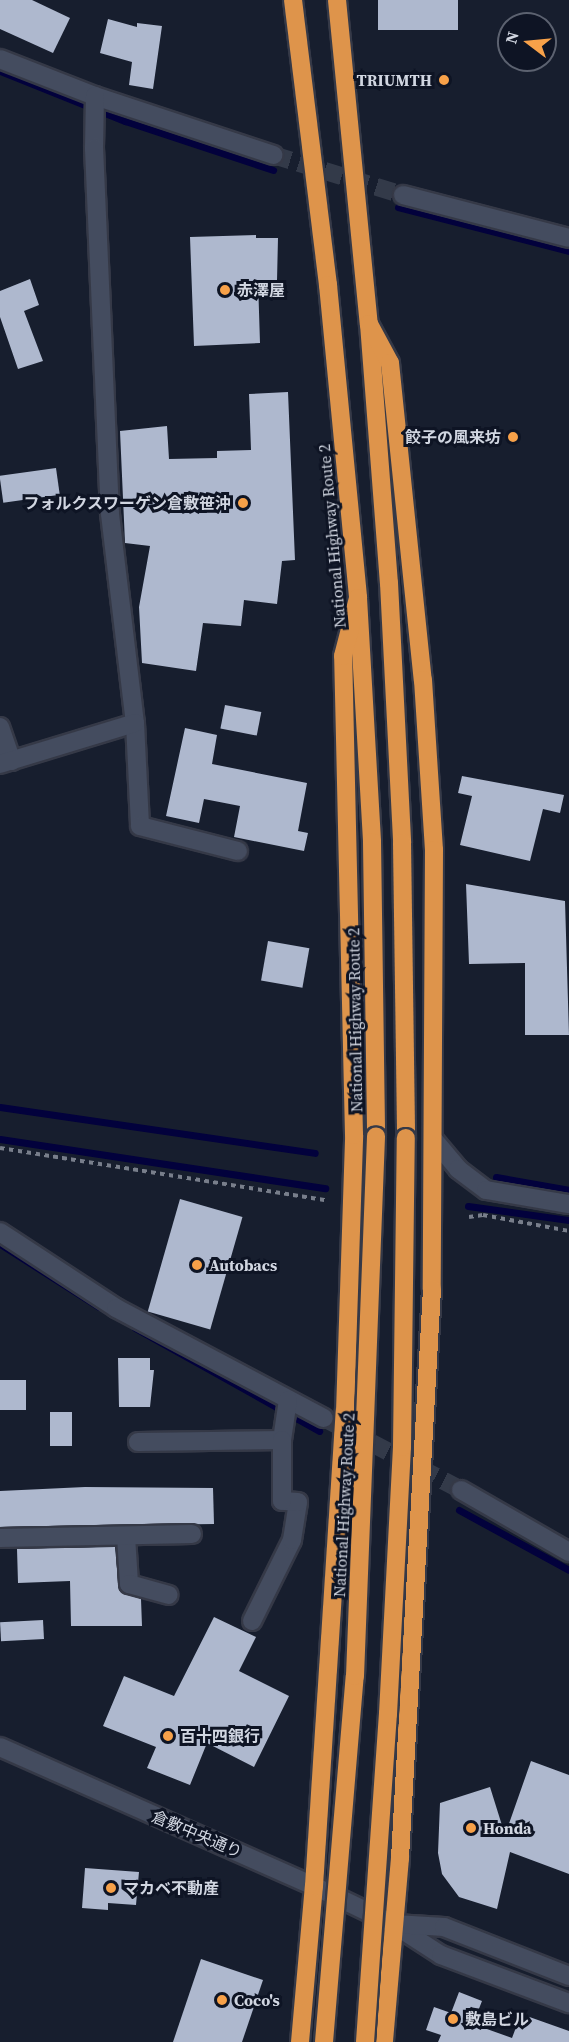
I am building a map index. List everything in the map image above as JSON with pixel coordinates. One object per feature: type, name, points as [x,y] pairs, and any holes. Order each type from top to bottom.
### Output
[{"type":"highway","name":"National Highway Route 2","points":[[293,0],[328,285],[358,598],[372,842],[376,1136],[355,1676],[324,2042]]},
{"type":"highway","points":[[337,0],[369,324],[389,583],[402,843],[406,1138],[402,1448],[365,2042]]},
{"type":"highway","points":[[369,324],[390,363],[423,680],[434,850],[432,1289],[384,2042]]},
{"type":"highway","points":[[300,2042],[314,1886],[345,1412],[354,1135],[344,656],[358,598]]},
{"type":"street","points":[[0,59],[95,106],[273,155]]},
{"type":"street","points":[[95,106],[110,514],[135,723],[140,826],[238,851]]},
{"type":"street","points":[[403,195],[569,238]]},
{"type":"street","points":[[0,727],[6,762],[135,723]]},
{"type":"street","points":[[434,1140],[458,1169],[486,1190],[569,1204]]},
{"type":"street","points":[[0,1232],[116,1308],[285,1406],[324,1418]]},
{"type":"street","points":[[252,1621],[292,1540],[298,1502],[282,1501],[282,1440],[285,1406]]},
{"type":"street","points":[[138,1442],[282,1440]]},
{"type":"street","points":[[461,1490],[569,1552]]},
{"type":"street","points":[[0,1538],[192,1534]]},
{"type":"street","points":[[126,1536],[129,1584],[169,1594]]},
{"type":"street","name":"倉敷中央通り","points":[[0,1747],[314,1886],[393,1924],[441,1955],[569,2002]]},
{"type":"street","points":[[393,1924],[444,1927],[569,1976]]},
{"type":"path","points":[[0,1148],[326,1200]]},
{"type":"path","points":[[469,1217],[483,1215],[569,1231]]},
{"type":"building","points":[[0,0],[32,0],[70,18],[53,53],[0,29]]},
{"type":"building","points":[[378,0],[458,0],[458,30],[378,30]]},
{"type":"building","points":[[108,19],[137,27],[137,23],[162,26],[153,89],[129,85],[132,62],[100,53]]},
{"type":"building","points":[[256,235],[256,238],[278,238],[277,281],[258,280],[260,343],[194,346],[190,237]]},
{"type":"building","points":[[30,279],[39,305],[24,311],[43,361],[18,369],[0,317],[0,291]]},
{"type":"building","points":[[288,392],[295,560],[282,561],[277,604],[244,600],[241,626],[203,623],[196,671],[142,663],[139,607],[150,546],[125,543],[120,431],[167,426],[169,459],[217,458],[217,451],[251,450],[249,394]]},
{"type":"building","points":[[56,468],[60,495],[3,503],[0,476]]},
{"type":"building","points":[[225,705],[261,712],[257,736],[220,729]]},
{"type":"building","points":[[185,728],[217,735],[212,764],[307,783],[298,831],[308,833],[304,851],[234,837],[240,806],[204,799],[199,823],[166,816]]},
{"type":"building","points":[[462,776],[564,795],[560,813],[543,809],[530,861],[460,845],[472,796],[458,793]]},
{"type":"building","points":[[466,884],[565,901],[569,1035],[525,1035],[525,963],[469,964]]},
{"type":"building","points":[[268,941],[309,948],[302,988],[261,980]]},
{"type":"building","name":"Autobacs","points":[[180,1199],[242,1217],[210,1329],[148,1311]]},
{"type":"building","points":[[118,1358],[150,1358],[150,1370],[154,1370],[150,1407],[119,1407]]},
{"type":"building","points":[[0,1380],[26,1380],[26,1410],[0,1410]]},
{"type":"building","points":[[50,1412],[72,1412],[72,1446],[50,1446]]},
{"type":"building","points":[[85,1487],[213,1488],[214,1524],[0,1527],[0,1491]]},
{"type":"building","points":[[115,1547],[119,1590],[141,1599],[142,1626],[71,1626],[70,1581],[18,1583],[17,1549]]},
{"type":"building","points":[[214,1617],[256,1637],[239,1671],[289,1696],[254,1767],[207,1743],[190,1785],[147,1768],[156,1747],[103,1726],[124,1676],[174,1696]]},
{"type":"building","points":[[43,1620],[44,1639],[1,1641],[0,1622]]},
{"type":"building","points":[[531,1761],[569,1775],[569,1874],[510,1852],[497,1909],[459,1897],[442,1874],[438,1853],[440,1803],[490,1787],[505,1835]]},
{"type":"building","name":"マカベ不動産","points":[[85,1868],[139,1872],[136,1905],[108,1903],[108,1910],[82,1908]]},
{"type":"building","name":"Coco's","points":[[201,1959],[263,1980],[242,2042],[173,2042]]},
{"type":"building","name":"敷島ビル","points":[[459,1992],[482,2001],[473,2024],[512,2038],[521,2014],[569,2031],[569,2042],[438,2042],[441,2035],[426,2030],[434,2007],[451,2013]]},
{"type":"waterway","points":[[0,71],[125,121],[273,170]]},
{"type":"waterway","points":[[398,207],[569,251]]},
{"type":"waterway","points":[[0,1107],[315,1153]]},
{"type":"waterway","points":[[0,1139],[325,1188]]},
{"type":"waterway","points":[[496,1177],[569,1190]]},
{"type":"waterway","points":[[468,1206],[569,1220]]},
{"type":"waterway","points":[[0,1244],[99,1307]]},
{"type":"waterway","points":[[135,1328],[319,1431]]},
{"type":"waterway","points":[[459,1510],[569,1570]]},
{"type":"tunnel","points":[[273,155],[403,195]]},
{"type":"tunnel","points":[[324,1418],[461,1490]]},
{"type":"place","name":"TRIUMTH","points":[[444,80]]},
{"type":"place","name":"赤澤屋","points":[[225,290]]},
{"type":"place","name":"餃子の風来坊","points":[[513,437]]},
{"type":"place","name":"フォルクスワーゲン倉敷笹沖","points":[[243,503]]},
{"type":"place","name":"Autobacs","points":[[197,1265]]},
{"type":"place","name":"百十四銀行","points":[[168,1736]]},
{"type":"place","name":"Honda","points":[[471,1828]]},
{"type":"place","name":"マカベ不動産","points":[[111,1888]]},
{"type":"place","name":"Coco's","points":[[222,2000]]},
{"type":"place","name":"敷島ビル","points":[[453,2019]]}]
